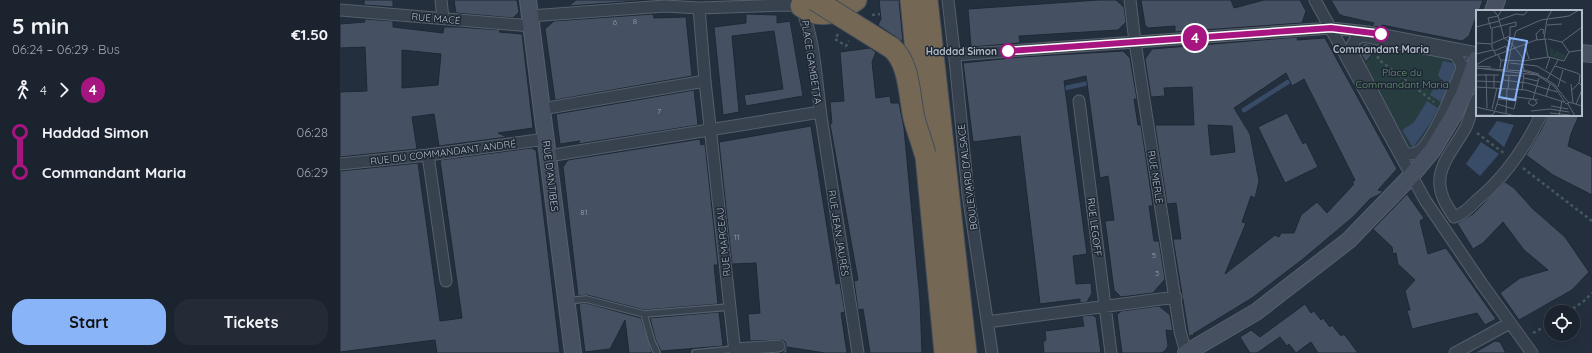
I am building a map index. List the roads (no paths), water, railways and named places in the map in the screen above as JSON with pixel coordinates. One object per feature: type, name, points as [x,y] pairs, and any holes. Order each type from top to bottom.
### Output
[{"type":"highway","points":[[805,2],[808,11],[820,15],[840,10],[856,0]]},
{"type":"highway","points":[[911,0],[945,353]]},
{"type":"highway","points":[[927,0],[966,353]]},
{"type":"highway","points":[[805,2],[887,45],[900,56],[915,120],[926,154]]},
{"type":"main road","name":"RUE D'ANTIBES","points":[[528,0],[573,353]]},
{"type":"main road","points":[[1493,10],[1497,0]]},
{"type":"main road","points":[[1582,53],[1592,54]]},
{"type":"main road","points":[[1186,353],[1256,312],[1349,240],[1411,176],[1432,151],[1464,94],[1476,62]]},
{"type":"street","points":[[441,0],[443,18]]},
{"type":"street","name":"BOULEVARD D'ALSACE","points":[[948,0],[968,194],[992,353]]},
{"type":"street","name":"RUE MERLE","points":[[1130,0],[1135,42],[1180,331],[1186,353]]},
{"type":"street","points":[[1315,0],[1425,200],[1532,353]]},
{"type":"street","points":[[710,130],[699,8],[787,5],[805,2]]},
{"type":"street","name":"PLACE GAMBETTA","points":[[548,156],[820,112],[818,88],[805,2]]},
{"type":"street","name":"RUE MACÉ","points":[[340,10],[443,18],[531,21],[664,3],[699,8]]},
{"type":"street","points":[[954,55],[1331,28],[1368,32],[1476,53]]},
{"type":"street","points":[[1363,36],[1378,38],[1455,54],[1462,65],[1461,71],[1438,124],[1421,149],[1411,154],[1404,152],[1357,63],[1351,47],[1356,39],[1363,36]]},
{"type":"street","points":[[542,109],[705,81]]},
{"type":"street","name":"RUE LEGOFF","points":[[1079,101],[1111,353]]},
{"type":"street","points":[[1476,101],[1466,125],[1446,161],[1440,176],[1439,185],[1441,195],[1454,217],[1461,214],[1486,194],[1500,178],[1525,145],[1540,116]]},
{"type":"street","name":"RUE JEAN JAURÈS","points":[[820,112],[858,353]]},
{"type":"street","name":"RUE MARCEAU","points":[[710,130],[735,351]]},
{"type":"street","name":"RUE DU COMMANDANT ANDRÉ","points":[[340,164],[428,155],[546,139]]},
{"type":"street","points":[[428,155],[446,281]]},
{"type":"street","points":[[988,322],[1176,298]]},
{"type":"street","points":[[1455,353],[1510,323]]},
{"type":"street","points":[[735,351],[779,346]]},
{"type":"lane","points":[[567,301],[586,299],[644,314],[730,307]]},
{"type":"lane","points":[[644,314],[652,342],[657,353]]},
{"type":"lane","points":[[695,353],[735,351]]},
{"type":"water","points":[[1443,61],[1456,64],[1451,82],[1441,102],[1430,95],[1433,89],[1442,83],[1438,75]]},
{"type":"water","points":[[1427,101],[1438,108],[1431,122],[1413,148],[1402,130],[1414,122]]},
{"type":"water","points":[[1497,121],[1514,125],[1504,147],[1488,134]]},
{"type":"water","points":[[1481,142],[1499,154],[1480,176],[1466,164]]},
{"type":"waterway","points":[[1061,89],[1093,82]]},
{"type":"waterway","points":[[1244,110],[1288,82]]},
{"type":"place","name":"Commandant Maria","points":[[1381,34]]},
{"type":"place","name":"Haddad Simon","points":[[1008,51]]},
{"type":"park label","name":"Place du Commandant Maria","points":[[1402,78]]}]
